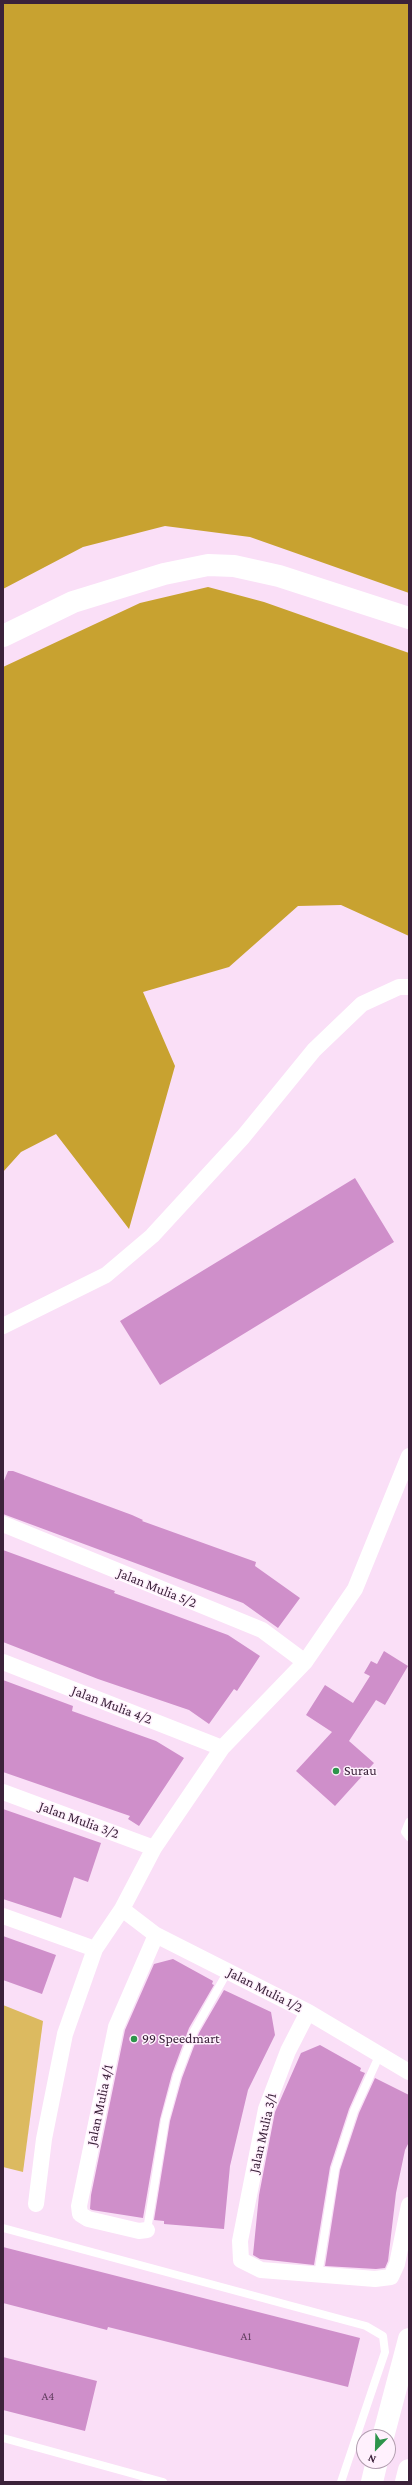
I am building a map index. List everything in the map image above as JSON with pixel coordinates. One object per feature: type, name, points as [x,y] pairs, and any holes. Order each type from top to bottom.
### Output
[{"type":"street","points":[[3,636],[73,602],[164,574],[208,565],[234,566],[280,576],[409,618]]},
{"type":"street","points":[[3,1326],[106,1275],[152,1236],[243,1137],[314,1050],[346,1019],[362,1004],[399,987],[409,986]]},
{"type":"street","points":[[36,2204],[44,2139],[65,2034],[95,1949],[122,1909],[154,1848],[222,1748],[305,1662],[355,1589],[409,1456]]},
{"type":"street","name":"Jalan Mulia 5/2","points":[[3,1524],[262,1630],[305,1662]]},
{"type":"street","name":"Jalan Mulia 4/2","points":[[3,1662],[222,1748]]},
{"type":"street","name":"Jalan Mulia 3/2","points":[[3,1792],[154,1848]]},
{"type":"street","name":"Jalan Mulia 1/2","points":[[122,1909],[156,1935],[308,2012],[409,2072]]},
{"type":"street","points":[[3,1916],[95,1949]]},
{"type":"street","name":"Jalan Mulia 4/1","points":[[147,2230],[139,2231],[88,2219],[80,2214],[80,2206],[116,2027],[156,1935]]},
{"type":"street","name":"Jalan Mulia 3/1","points":[[308,2012],[288,2051],[266,2109],[240,2241],[241,2260],[261,2270],[318,2274]]},
{"type":"street","points":[[318,2274],[375,2279],[391,2277],[397,2264],[409,2205]]},
{"type":"street","points":[[385,2429],[409,2339]]},
{"type":"street","points":[[372,2482],[375,2469]]},
{"type":"street","points":[[406,2482],[409,2470]]},
{"type":"lane","points":[[409,1822],[405,1832],[409,1837]]},
{"type":"lane","points":[[147,2230],[165,2120],[177,2076],[194,2031],[228,1971]]},
{"type":"lane","points":[[318,2274],[335,2169],[354,2111],[380,2054]]},
{"type":"lane","points":[[3,2228],[366,2326],[383,2336],[385,2352],[341,2482]]},
{"type":"lane","points":[[3,2438],[163,2482]]},
{"type":"shaded area","points":[[3,3],[409,3],[409,593],[250,537],[165,526],[83,547],[3,589]]},
{"type":"shaded area","points":[[208,587],[264,602],[409,653],[409,936],[341,905],[298,906],[229,967],[143,992],[175,1066],[129,1229],[56,1134],[21,1152],[3,1172],[3,667],[140,603]]},
{"type":"shaded area","points":[[3,2005],[43,2021],[23,2172],[3,2167]]},
{"type":"building","points":[[355,1178],[394,1242],[160,1385],[120,1321]]},
{"type":"building","points":[[8,1471],[13,1471],[132,1515],[143,1520],[142,1521],[256,1562],[255,1566],[300,1598],[278,1628],[243,1603],[3,1514],[3,1483]]},
{"type":"building","points":[[3,1550],[115,1591],[114,1593],[228,1635],[260,1656],[237,1691],[234,1689],[209,1724],[189,1710],[98,1679],[3,1642]]},
{"type":"building","points":[[384,1651],[408,1666],[385,1705],[376,1700],[349,1741],[374,1763],[335,1806],[296,1771],[332,1732],[306,1715],[325,1685],[353,1703],[370,1676],[364,1673],[371,1661],[377,1664]]},
{"type":"building","points":[[3,1680],[73,1706],[72,1711],[156,1741],[184,1758],[139,1826],[128,1819],[130,1816],[3,1772]]},
{"type":"building","points":[[3,1809],[101,1843],[88,1882],[74,1877],[61,1918],[3,1899]]},
{"type":"building","points":[[3,1936],[56,1955],[42,1994],[3,1980]]},
{"type":"building","points":[[173,1959],[213,1981],[212,1984],[214,1985],[189,2028],[172,2074],[160,2119],[143,2218],[92,2210],[90,2209],[91,2195],[125,2030],[154,1964]]},
{"type":"building","points":[[224,1990],[271,2012],[275,2035],[248,2090],[230,2166],[224,2229],[164,2224],[164,2221],[154,2220],[170,2121],[182,2078],[199,2033]]},
{"type":"building","points":[[320,2045],[361,2068],[360,2071],[365,2073],[349,2109],[330,2167],[314,2265],[260,2259],[253,2255],[259,2195],[275,2112],[301,2053]]},
{"type":"building","points":[[375,2078],[409,2095],[409,2142],[405,2150],[396,2193],[388,2261],[385,2268],[376,2269],[325,2266],[340,2170],[359,2113]]},
{"type":"building","points":[[3,2247],[360,2338],[348,2387],[108,2327],[107,2330],[3,2303]]},
{"type":"building","points":[[3,2357],[97,2381],[85,2431],[3,2410]]},
{"type":"place","name":"Surau","points":[[336,1771]]},
{"type":"place","name":"99 Speedmart","points":[[134,2039]]}]
